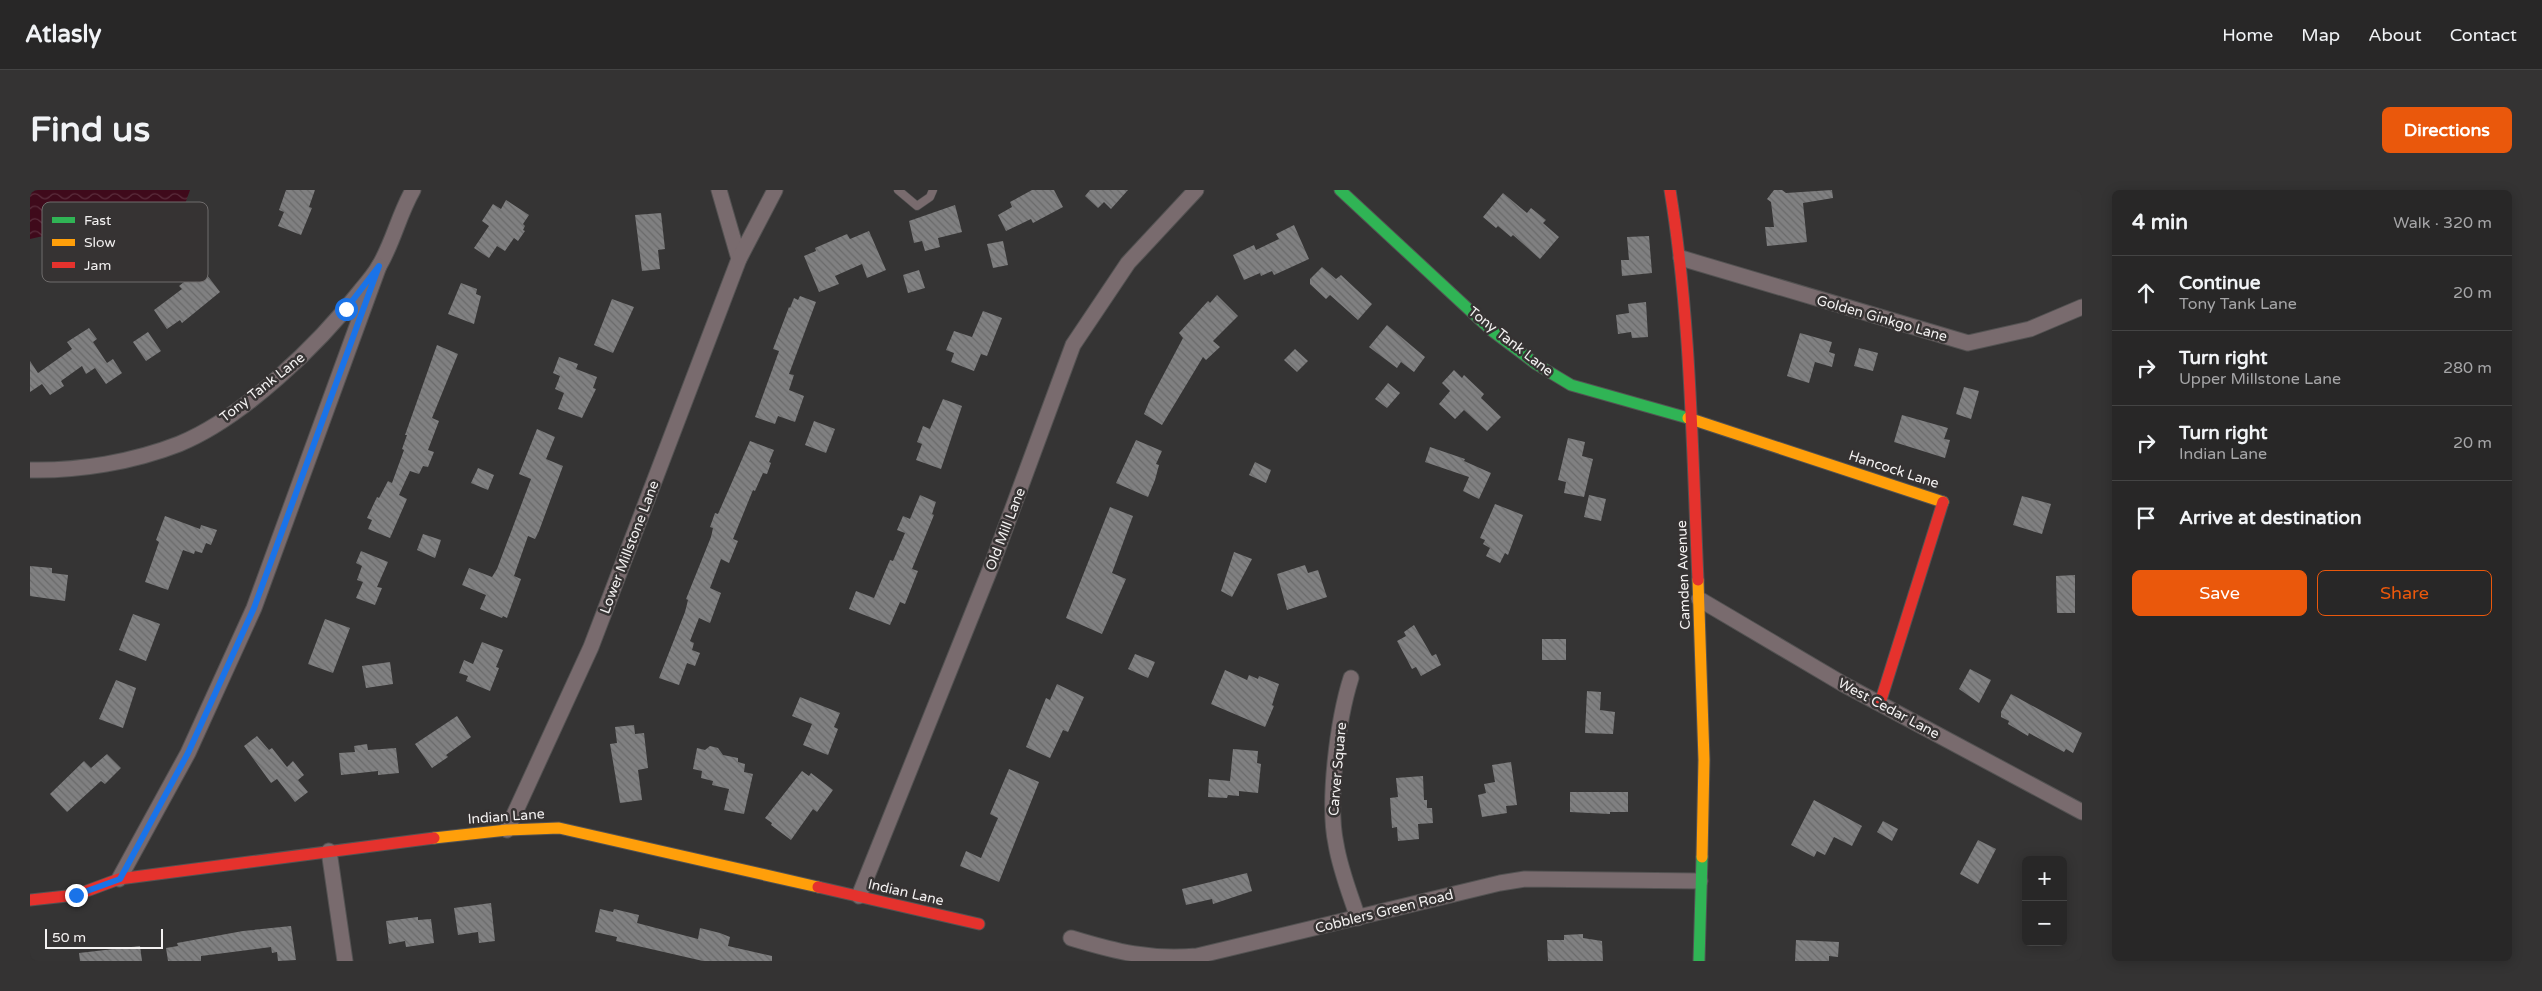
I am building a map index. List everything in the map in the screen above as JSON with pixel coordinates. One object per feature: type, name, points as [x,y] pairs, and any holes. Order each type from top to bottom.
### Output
[{"type":"street","name":"Tony Tank Lane","points":[[30,470],[62,470],[103,463],[179,444],[207,429],[258,393],[319,341],[379,266],[413,190]]},
{"type":"street","points":[[719,190],[740,259]]},
{"type":"street","name":"Lower Millstone Lane","points":[[507,830],[591,648],[740,259],[776,190]]},
{"type":"street","name":"Old Mill Lane","points":[[859,896],[991,567],[1073,345],[1128,263],[1196,190]]},
{"type":"street","name":"Tony Tank Lane","points":[[1340,190],[1491,330],[1536,364],[1572,385],[1691,419]]},
{"type":"street","name":"Camden Avenue","points":[[1670,190],[1687,324],[1699,599],[1704,760],[1699,961]]},
{"type":"street","name":"Golden Ginkgo Lane","points":[[1680,258],[1968,343],[2030,329],[2082,306]]},
{"type":"street","points":[[120,879],[188,753],[254,608],[379,266]]},
{"type":"street","name":"Hancock Lane","points":[[1691,419],[1943,501],[1880,702]]},
{"type":"street","name":"West Cedar Lane","points":[[1699,599],[1842,684],[1880,702],[2082,812]]},
{"type":"street","name":"Carver Square","points":[[1351,678],[1341,719],[1332,819],[1336,846],[1358,918]]},
{"type":"street","name":"Indian Lane","points":[[30,900],[76,895],[120,879],[329,851],[507,830],[559,828],[979,924]]},
{"type":"street","points":[[329,851],[345,961]]},
{"type":"street","name":"Cobblers Green Road","points":[[1072,938],[1122,953],[1166,958],[1227,950],[1500,883],[1525,879],[1700,881]]},
{"type":"lane","points":[[898,190],[917,206],[930,197],[933,190]]},
{"type":"water","points":[[30,190],[190,190],[186,202],[42,202],[42,236],[30,239]]},
{"type":"building","points":[[286,190],[315,190],[309,207],[312,208],[301,235],[278,226],[284,212],[279,210]]},
{"type":"building","points":[[1032,190],[1054,190],[1063,207],[1033,223],[1031,219],[1006,231],[998,215],[1012,207],[1010,202]]},
{"type":"building","points":[[1090,190],[1128,190],[1111,209],[1104,202],[1098,208],[1085,196]]},
{"type":"building","points":[[1774,190],[1782,190],[1786,193],[1832,190],[1833,198],[1803,203],[1807,242],[1767,246],[1765,227],[1774,227],[1771,202],[1767,199]]},
{"type":"building","points":[[1503,193],[1527,213],[1531,208],[1546,220],[1543,223],[1559,237],[1540,259],[1513,235],[1511,237],[1498,226],[1496,228],[1483,217]]},
{"type":"building","points":[[506,200],[529,215],[523,224],[525,226],[523,230],[525,231],[518,241],[514,238],[505,251],[497,246],[489,258],[474,248],[489,226],[482,221],[493,204],[501,209]]},
{"type":"building","points":[[955,205],[962,232],[938,238],[940,247],[925,251],[922,241],[914,243],[909,221]]},
{"type":"building","points":[[661,213],[665,249],[658,250],[660,269],[642,271],[635,215]]},
{"type":"building","points":[[1294,225],[1309,259],[1274,275],[1272,271],[1261,276],[1260,273],[1244,280],[1233,255],[1254,245],[1256,250],[1279,239],[1276,234]]},
{"type":"building","points":[[869,231],[886,270],[867,278],[862,264],[835,276],[839,284],[819,292],[804,256],[816,251],[815,248],[847,234],[850,239]]},
{"type":"building","points":[[1649,236],[1652,273],[1622,276],[1621,260],[1629,260],[1627,237]]},
{"type":"building","points":[[1003,241],[1008,265],[993,268],[987,244]]},
{"type":"building","points":[[1322,267],[1336,279],[1341,275],[1372,304],[1358,320],[1330,295],[1326,299],[1310,284],[1310,279]]},
{"type":"building","points":[[919,270],[925,288],[908,293],[903,275]]},
{"type":"building","points":[[208,276],[220,292],[182,323],[180,320],[167,329],[154,310],[182,289],[179,286],[184,282],[208,282]]},
{"type":"building","points":[[461,283],[477,289],[476,294],[481,296],[474,324],[448,314]]},
{"type":"building","points":[[1217,295],[1238,316],[1213,341],[1220,347],[1206,360],[1203,357],[1162,425],[1144,414],[1149,402],[1183,338],[1179,333],[1208,301],[1210,303]]},
{"type":"building","points":[[800,296],[816,302],[789,374],[794,375],[789,390],[804,396],[795,422],[778,416],[775,424],[755,417],[779,351],[773,349],[789,307],[794,298],[798,300]]},
{"type":"building","points":[[612,299],[634,307],[613,353],[594,345]]},
{"type":"building","points":[[1646,302],[1648,337],[1632,338],[1631,332],[1618,334],[1616,315],[1629,313],[1628,304]]},
{"type":"building","points":[[983,311],[1002,318],[987,356],[981,354],[974,371],[951,362],[954,353],[946,350],[954,331],[972,337]]},
{"type":"building","points":[[1387,325],[1425,357],[1414,372],[1401,362],[1397,368],[1369,347]]},
{"type":"building","points":[[89,328],[97,339],[93,342],[107,363],[113,359],[122,373],[106,384],[95,368],[86,374],[82,366],[61,381],[64,386],[50,395],[42,384],[30,392],[30,361],[38,373],[72,349],[67,342]]},
{"type":"building","points":[[148,332],[161,351],[146,361],[133,342]]},
{"type":"building","points":[[1800,333],[1832,342],[1829,352],[1835,354],[1832,367],[1815,362],[1809,383],[1787,376]]},
{"type":"building","points":[[437,345],[458,354],[432,418],[439,421],[428,450],[434,452],[428,467],[423,466],[419,474],[410,471],[399,495],[407,499],[390,538],[368,529],[372,520],[367,518],[377,497],[379,498],[388,481],[392,483],[404,450],[402,449],[407,435],[405,435]]},
{"type":"building","points":[[1859,348],[1878,353],[1873,371],[1854,366]]},
{"type":"building","points":[[1295,349],[1308,361],[1297,372],[1284,360]]},
{"type":"building","points":[[559,357],[578,364],[576,369],[597,377],[593,388],[596,389],[582,418],[558,409],[564,393],[555,389],[560,376],[553,373]]},
{"type":"building","points":[[1454,370],[1462,378],[1464,375],[1484,394],[1481,398],[1501,417],[1487,431],[1464,410],[1455,419],[1439,404],[1450,391],[1442,383]]},
{"type":"building","points":[[1388,383],[1400,393],[1387,408],[1375,399]]},
{"type":"building","points":[[1964,387],[1979,391],[1971,419],[1956,414]]},
{"type":"building","points":[[943,399],[962,406],[941,469],[916,460],[922,444],[917,442],[923,426],[930,429]]},
{"type":"building","points":[[1902,415],[1948,428],[1944,439],[1950,440],[1945,458],[1894,442]]},
{"type":"building","points":[[814,421],[835,429],[826,453],[805,445]]},
{"type":"building","points":[[537,429],[555,437],[546,459],[563,466],[535,539],[528,536],[514,576],[521,579],[507,618],[503,616],[502,618],[480,609],[486,595],[462,585],[469,568],[492,577],[497,569],[531,479],[519,474]]},
{"type":"building","points":[[1568,438],[1585,442],[1582,456],[1593,459],[1584,497],[1564,493],[1566,482],[1558,480]]},
{"type":"building","points":[[1136,440],[1162,451],[1156,464],[1159,465],[1148,497],[1116,483]]},
{"type":"building","points":[[750,441],[774,450],[769,462],[771,463],[767,474],[763,473],[755,491],[753,490],[733,539],[738,541],[729,563],[721,559],[710,588],[721,593],[710,623],[699,618],[690,641],[694,643],[692,650],[700,653],[695,666],[687,663],[679,685],[659,678],[685,612],[688,600],[686,599],[711,537],[713,528],[710,527],[715,513],[718,514]]},
{"type":"building","points":[[1430,447],[1465,459],[1464,461],[1491,473],[1479,499],[1463,491],[1469,477],[1425,462]]},
{"type":"building","points":[[1255,462],[1271,470],[1266,483],[1249,475]]},
{"type":"building","points":[[478,468],[494,475],[488,490],[471,483]]},
{"type":"building","points":[[920,495],[936,502],[932,514],[934,515],[912,569],[918,571],[905,604],[900,602],[890,625],[849,609],[856,591],[874,598],[890,560],[893,561],[905,533],[897,530],[903,516],[910,519]]},
{"type":"building","points":[[1589,495],[1606,499],[1601,521],[1584,517]]},
{"type":"building","points":[[2022,496],[2051,504],[2042,534],[2013,525]]},
{"type":"building","points":[[1495,504],[1523,515],[1508,555],[1505,553],[1500,563],[1486,556],[1490,548],[1483,544],[1485,540],[1480,538]]},
{"type":"building","points":[[1110,507],[1133,516],[1112,573],[1126,579],[1102,634],[1066,618]]},
{"type":"building","points":[[165,516],[200,529],[201,525],[217,530],[211,545],[206,543],[202,553],[195,551],[194,554],[183,550],[168,590],[145,582],[159,542],[156,540]]},
{"type":"building","points":[[423,534],[441,540],[435,558],[417,550]]},
{"type":"building","points":[[361,551],[388,562],[377,587],[382,588],[375,605],[356,598],[363,582],[357,580],[362,566],[356,563]]},
{"type":"building","points":[[1234,552],[1252,559],[1232,597],[1221,591]]},
{"type":"building","points":[[1305,565],[1308,573],[1318,570],[1327,597],[1287,610],[1277,574]]},
{"type":"building","points":[[30,566],[52,568],[52,573],[68,575],[65,601],[30,596]]},
{"type":"building","points":[[2075,575],[2075,613],[2057,613],[2056,576]]},
{"type":"building","points":[[133,614],[160,624],[146,661],[119,650]]},
{"type":"building","points":[[325,619],[350,628],[333,673],[308,664]]},
{"type":"building","points":[[1414,625],[1432,656],[1436,654],[1441,665],[1421,676],[1416,667],[1412,669],[1397,641],[1406,636],[1404,632]]},
{"type":"building","points":[[1542,639],[1566,639],[1566,660],[1542,660]]},
{"type":"building","points":[[482,642],[503,650],[496,667],[499,668],[490,691],[466,681],[468,676],[459,673],[464,660],[473,664]]},
{"type":"building","points":[[1135,654],[1155,662],[1148,678],[1128,669]]},
{"type":"building","points":[[390,662],[393,684],[366,688],[362,666]]},
{"type":"building","points":[[1970,669],[1991,680],[1979,703],[1959,689]]},
{"type":"building","points":[[1225,670],[1247,680],[1249,675],[1258,679],[1259,676],[1279,684],[1272,705],[1274,706],[1265,727],[1211,704]]},
{"type":"building","points":[[116,680],[136,688],[123,728],[99,719]]},
{"type":"building","points":[[1057,684],[1084,697],[1068,732],[1063,730],[1050,758],[1026,747],[1046,698],[1050,700]]},
{"type":"building","points":[[1587,691],[1601,692],[1600,710],[1615,712],[1613,734],[1585,733]]},
{"type":"building","points":[[2011,694],[2082,733],[2073,753],[2066,749],[2064,752],[2029,733],[2028,736],[2008,724],[2009,721],[2001,717],[2001,712]]},
{"type":"building","points":[[800,697],[840,713],[834,727],[838,729],[828,755],[803,745],[812,724],[792,716]]},
{"type":"building","points":[[457,716],[471,737],[432,768],[415,744]]},
{"type":"building","points":[[634,725],[635,734],[644,733],[648,768],[638,770],[642,800],[620,803],[610,744],[617,743],[615,727]]},
{"type":"building","points":[[257,736],[269,750],[272,748],[287,767],[293,761],[304,775],[298,780],[308,792],[295,802],[277,779],[271,783],[244,746]]},
{"type":"building","points":[[367,744],[368,750],[396,748],[399,773],[378,775],[378,771],[341,775],[339,753],[355,752],[354,746]]},
{"type":"building","points":[[710,746],[718,748],[723,755],[738,758],[738,762],[745,764],[744,772],[753,774],[744,814],[724,810],[729,789],[712,785],[713,781],[701,778],[702,771],[693,769],[697,748],[705,750]]},
{"type":"building","points":[[1233,749],[1258,751],[1257,763],[1261,764],[1258,793],[1239,791],[1239,796],[1228,795],[1227,798],[1208,797],[1209,779],[1230,781]]},
{"type":"building","points":[[107,754],[121,768],[105,784],[101,781],[67,812],[50,794],[84,761],[91,768]]},
{"type":"building","points":[[1511,762],[1517,805],[1506,806],[1507,813],[1482,817],[1478,795],[1486,793],[1484,784],[1495,782],[1492,765]]},
{"type":"building","points":[[1009,769],[1039,782],[999,882],[960,866],[966,851],[981,858],[998,818],[990,814]]},
{"type":"building","points":[[802,771],[809,776],[811,773],[833,790],[817,812],[813,809],[791,840],[765,818]]},
{"type":"building","points":[[1423,776],[1424,800],[1427,800],[1427,808],[1432,808],[1433,823],[1418,824],[1419,839],[1398,841],[1397,827],[1392,828],[1390,798],[1398,797],[1396,778]]},
{"type":"building","points":[[1570,792],[1628,792],[1628,812],[1610,812],[1610,814],[1570,812]]},
{"type":"building","points":[[1814,800],[1862,826],[1852,846],[1834,837],[1825,855],[1817,851],[1814,857],[1791,845]]},
{"type":"building","points":[[1883,821],[1898,829],[1892,841],[1877,832]]},
{"type":"building","points":[[1978,840],[1996,849],[1978,884],[1960,874]]},
{"type":"building","points":[[1247,873],[1252,891],[1213,904],[1212,899],[1186,905],[1182,889]]},
{"type":"building","points":[[491,903],[495,941],[479,943],[478,932],[458,935],[454,908]]},
{"type":"building","points":[[600,909],[613,912],[614,909],[639,915],[637,923],[698,939],[700,928],[720,933],[730,937],[728,946],[772,956],[772,961],[703,961],[616,941],[617,937],[595,932]]},
{"type":"building","points":[[418,917],[418,920],[431,919],[434,943],[406,947],[405,941],[389,944],[386,921]]},
{"type":"building","points":[[291,926],[296,960],[278,961],[277,952],[272,953],[271,947],[201,956],[201,961],[168,961],[166,948],[178,946],[177,943],[243,931]]},
{"type":"building","points":[[1583,934],[1583,938],[1602,941],[1603,961],[1548,961],[1547,940],[1564,940],[1564,935]]},
{"type":"building","points":[[1796,940],[1839,942],[1838,957],[1829,956],[1829,961],[1795,961]]},
{"type":"building","points":[[140,946],[142,961],[80,961],[79,953]]},
{"type":"traffic: fast","points":[[1340,190],[1491,330],[1536,364],[1571,385],[1688,418]]},
{"type":"traffic: fast","points":[[1699,961],[1702,857]]},
{"type":"traffic: slow","points":[[1688,418],[1943,502]]},
{"type":"traffic: slow","points":[[1698,580],[1704,760],[1702,857]]},
{"type":"traffic: slow","points":[[434,838],[507,830],[559,828],[818,887]]},
{"type":"traffic: jam","points":[[1670,190],[1687,336],[1698,580]]},
{"type":"traffic: jam","points":[[1880,703],[1943,502]]},
{"type":"traffic: jam","points":[[30,900],[76,895],[119,879],[434,838]]},
{"type":"traffic: jam","points":[[818,887],[979,924]]},
{"type":"route","points":[[76,895],[120,879],[188,753],[254,608],[379,266],[346,309]]}]
